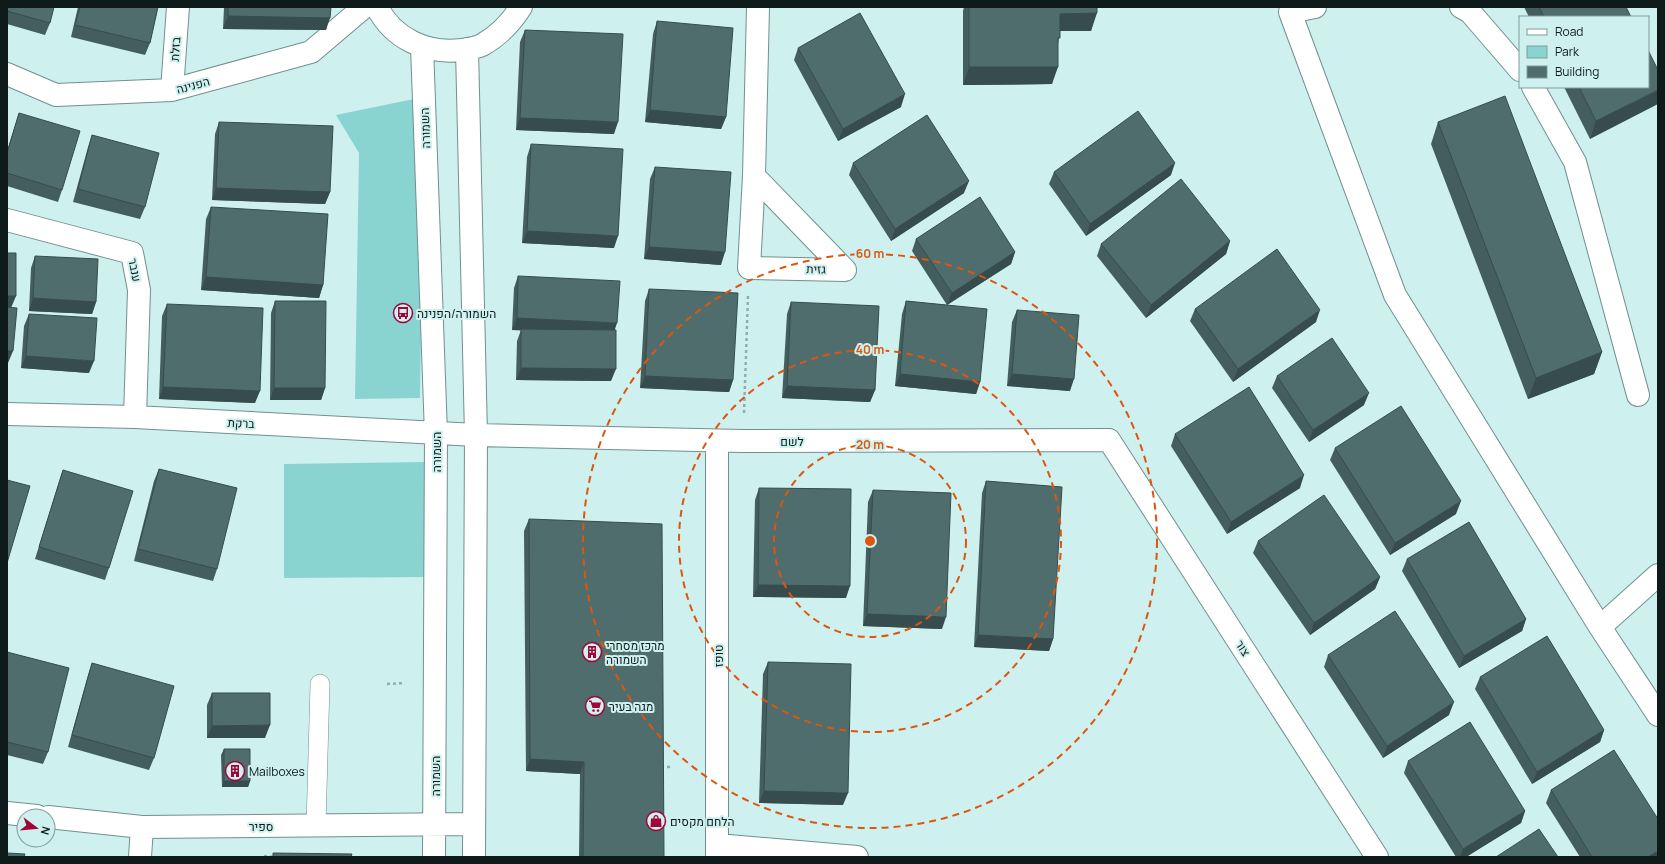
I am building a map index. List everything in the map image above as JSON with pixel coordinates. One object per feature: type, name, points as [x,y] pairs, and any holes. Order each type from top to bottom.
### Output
[{"type":"street","name":"בזלת","points":[[172,90],[178,7]]},
{"type":"street","name":"הפנינה","points":[[7,74],[56,95],[172,90],[311,52],[364,7]]},
{"type":"street","points":[[377,7],[390,28],[406,39],[437,51],[467,49],[481,45],[493,38],[505,28],[521,7]]},
{"type":"street","points":[[749,268],[754,176],[758,7]]},
{"type":"street","points":[[1315,7],[1290,9],[1395,295],[1600,627],[1658,716]]},
{"type":"street","points":[[1461,7],[1470,12],[1519,69]]},
{"type":"street","name":"השמורה","points":[[422,46],[436,434],[434,857]]},
{"type":"street","points":[[467,49],[476,435],[474,857]]},
{"type":"street","points":[[1534,88],[1574,162],[1638,395]]},
{"type":"street","name":"גזית","points":[[749,268],[845,270],[754,176]]},
{"type":"street","name":"ענבר","points":[[7,220],[132,253],[140,290],[135,417]]},
{"type":"street","name":"ברקת","points":[[7,414],[135,417],[476,435]]},
{"type":"street","points":[[476,435],[718,448]]},
{"type":"street","name":"לשם","points":[[718,448],[742,441],[1109,440]]},
{"type":"street","name":"צור","points":[[1109,440],[1377,857]]},
{"type":"street","name":"טופז","points":[[717,851],[718,448]]},
{"type":"street","points":[[1600,627],[1658,575]]},
{"type":"street","name":"ספיר","points":[[56,818],[142,827],[474,824]]},
{"type":"street","points":[[140,857],[142,827]]},
{"type":"street","points":[[717,851],[857,857]]},
{"type":"lane","points":[[316,826],[320,684]]},
{"type":"path","points":[[742,441],[749,268]]},
{"type":"path","points":[[387,684],[405,683]]},
{"type":"path","points":[[659,767],[670,767]]},
{"type":"path","points":[[264,856],[276,857]]},
{"type":"green space","points":[[424,97],[420,398],[355,399],[359,153],[336,115]]},
{"type":"green space","points":[[425,462],[426,577],[284,578],[284,464]]},
{"type":"building","points":[[7,7],[54,7],[50,23],[7,11]]},
{"type":"building","points":[[80,7],[158,7],[150,43],[75,25]]},
{"type":"building","points":[[228,7],[331,7],[330,18],[228,16]]},
{"type":"building","points":[[969,7],[1097,7],[1097,13],[1060,14],[1058,67],[969,67]]},
{"type":"building","points":[[1539,7],[1626,7],[1630,16],[1544,16]]},
{"type":"building","points":[[860,13],[905,94],[843,129],[798,48]]},
{"type":"building","points":[[657,21],[733,28],[726,117],[650,110]]},
{"type":"building","points":[[525,30],[623,34],[618,122],[520,118]]},
{"type":"building","points":[[1649,52],[1658,70],[1658,90],[1596,121],[1580,88],[1649,88]]},
{"type":"building","points":[[1505,96],[1602,352],[1536,378],[1438,122]]},
{"type":"building","points":[[1138,111],[1175,163],[1090,224],[1054,172]]},
{"type":"building","points":[[19,113],[80,131],[62,190],[7,173],[7,153]]},
{"type":"building","points":[[927,115],[969,181],[895,229],[853,163]]},
{"type":"building","points":[[219,122],[333,126],[330,192],[216,188]]},
{"type":"building","points":[[92,135],[159,153],[145,207],[78,189]]},
{"type":"building","points":[[531,144],[623,149],[618,236],[527,231]]},
{"type":"building","points":[[655,167],[731,172],[725,252],[649,247]]},
{"type":"building","points":[[1181,179],[1230,241],[1151,305],[1101,244]]},
{"type":"building","points":[[980,197],[1015,252],[952,293],[916,239]]},
{"type":"building","points":[[211,207],[328,214],[323,285],[206,277]]},
{"type":"building","points":[[1277,249],[1320,310],[1238,369],[1195,309]]},
{"type":"building","points":[[7,253],[16,253],[16,296],[7,296]]},
{"type":"building","points":[[35,256],[98,259],[96,302],[33,298]]},
{"type":"building","points":[[518,276],[620,281],[617,323],[517,318]]},
{"type":"building","points":[[649,289],[738,293],[733,380],[645,376]]},
{"type":"building","points":[[275,301],[326,301],[325,388],[274,388]]},
{"type":"building","points":[[906,301],[987,309],[980,382],[900,374]]},
{"type":"building","points":[[791,302],[879,306],[875,390],[787,386]]},
{"type":"building","points":[[167,304],[263,308],[260,391],[163,387]]},
{"type":"building","points":[[7,307],[17,308],[13,351],[7,351]]},
{"type":"building","points":[[1017,310],[1079,315],[1074,379],[1012,374]]},
{"type":"building","points":[[29,314],[97,318],[94,361],[26,356]]},
{"type":"building","points":[[521,329],[616,330],[616,369],[521,368]]},
{"type":"building","points":[[1332,338],[1369,393],[1313,430],[1277,376]]},
{"type":"building","points":[[1249,387],[1304,475],[1231,522],[1175,434]]},
{"type":"building","points":[[1401,406],[1461,501],[1395,543],[1335,448]]},
{"type":"building","points":[[159,469],[237,488],[217,569],[138,549]]},
{"type":"building","points":[[63,470],[133,491],[109,568],[39,547]]},
{"type":"building","points":[[7,480],[30,486],[7,563]]},
{"type":"building","points":[[986,481],[1062,487],[1053,639],[978,635]]},
{"type":"building","points":[[759,488],[851,489],[850,586],[758,585]]},
{"type":"building","points":[[873,490],[951,493],[946,617],[867,614]]},
{"type":"building","points":[[1324,495],[1380,577],[1314,623],[1258,541]]},
{"type":"building","name":"מרכז מסחרי השמורה","points":[[529,519],[662,524],[664,857],[583,857],[584,762],[530,759]]},
{"type":"building","points":[[1469,522],[1526,619],[1464,656],[1407,559]]},
{"type":"building","points":[[1395,611],[1454,702],[1387,746],[1328,655]]},
{"type":"building","points":[[1547,636],[1604,730],[1537,772],[1480,677]]},
{"type":"building","points":[[7,652],[69,668],[48,752],[7,742]]},
{"type":"building","points":[[768,662],[851,664],[848,793],[764,791]]},
{"type":"building","points":[[92,663],[174,686],[154,758],[72,735]]},
{"type":"building","points":[[212,693],[270,693],[270,725],[212,726]]},
{"type":"building","points":[[1470,722],[1525,811],[1463,849],[1408,761]]},
{"type":"building","name":"Mailboxes","points":[[224,749],[250,749],[250,781],[224,781]]},
{"type":"building","points":[[1614,750],[1658,819],[1658,851],[1648,857],[1592,857],[1551,790]]},
{"type":"building","points":[[1539,829],[1558,857],[1496,857]]},
{"type":"building","points":[[7,853],[25,854],[24,857],[7,857]]},
{"type":"building","points":[[273,853],[352,854],[351,857],[273,857]]},
{"type":"place","name":"השמורה/הפנינה","points":[[403,313]]},
{"type":"place","name":"מרכז מסחרי השמורה","points":[[592,652]]},
{"type":"place","name":"מגה בעיר","points":[[595,706]]},
{"type":"place","name":"Mailboxes","points":[[235,771]]},
{"type":"place","name":"הלחם מקסים","points":[[656,821]]}]
